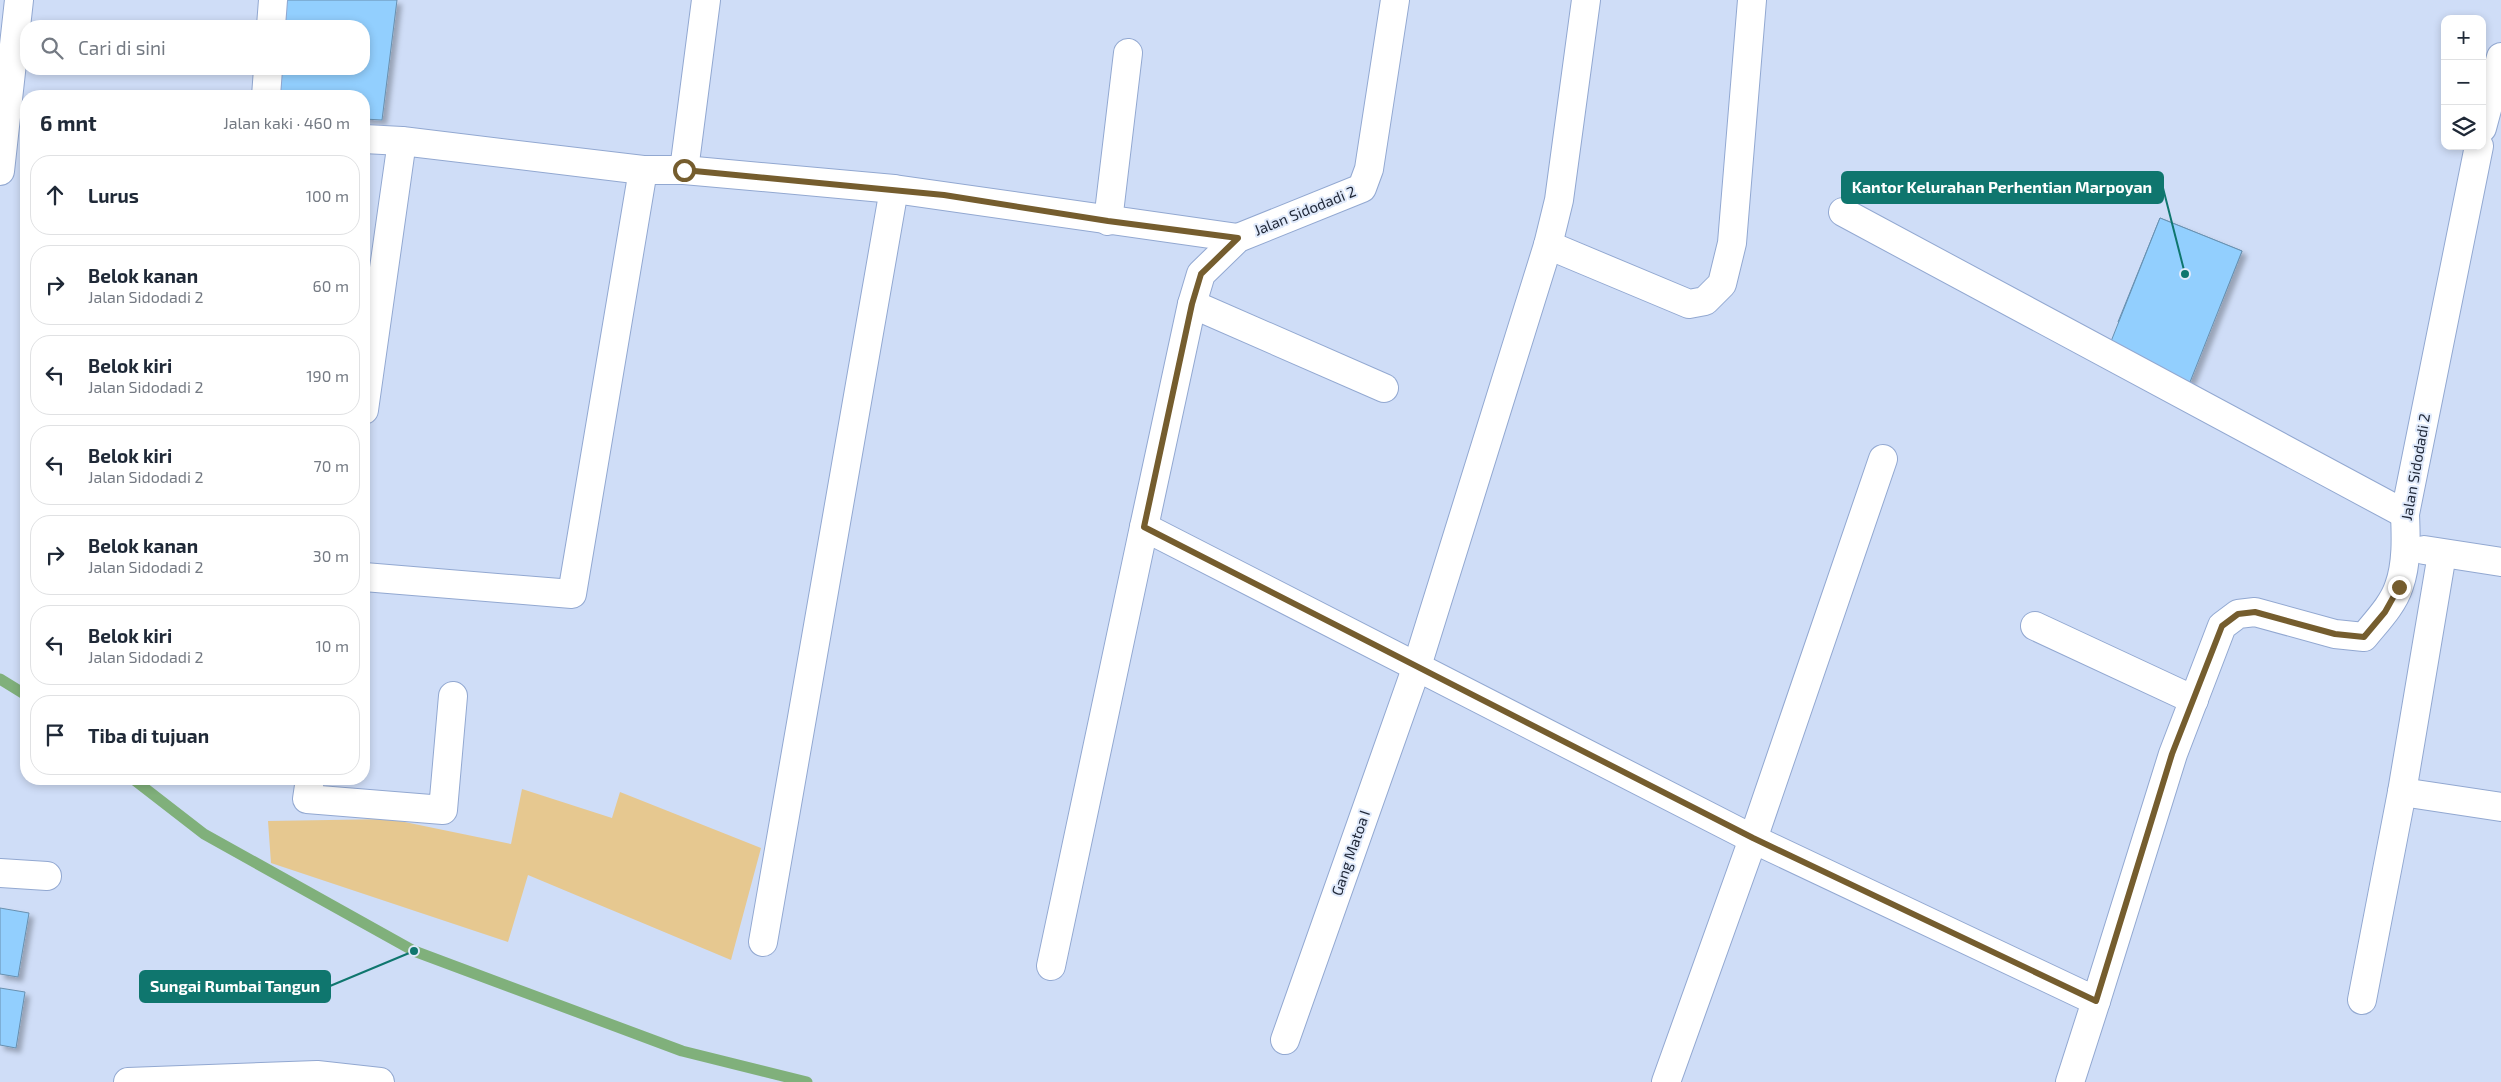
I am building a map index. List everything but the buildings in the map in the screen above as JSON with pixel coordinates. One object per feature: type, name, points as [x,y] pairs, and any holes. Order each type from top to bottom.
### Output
[{"type":"street","points":[[0,170],[19,0]]},
{"type":"street","points":[[271,20],[273,0]]},
{"type":"street","points":[[684,170],[706,0]]},
{"type":"street","name":"Jalan Sidodadi 2","points":[[1051,966],[1192,304],[1201,274],[1238,238],[1362,188],[1369,170],[1395,0]]},
{"type":"street","name":"Gang Matoa I","points":[[1286,1040],[1417,666],[1548,246],[1559,200],[1586,0]]},
{"type":"street","points":[[1548,246],[1689,304],[1705,301],[1722,284],[1732,243],[1752,0]]},
{"type":"street","points":[[1108,221],[1128,53]]},
{"type":"street","points":[[2486,113],[2501,57]]},
{"type":"street","points":[[266,90],[268,75]]},
{"type":"street","points":[[370,139],[402,141],[644,170],[684,170],[894,189],[1108,221],[1238,238]]},
{"type":"street","points":[[370,368],[402,141]]},
{"type":"street","name":"Jalan Sidodadi 2","points":[[2070,1082],[2172,754],[2222,626],[2238,614],[2255,612],[2335,634],[2364,637],[2385,612],[2399,587],[2406,547],[2406,514],[2478,150]]},
{"type":"street","points":[[370,577],[572,594],[644,170]]},
{"type":"street","points":[[763,942],[894,189]]},
{"type":"street","points":[[1843,212],[2406,514]]},
{"type":"street","points":[[1192,304],[1384,388]]},
{"type":"street","points":[[1666,1082],[1753,838],[1883,459]]},
{"type":"street","points":[[1144,527],[1753,838],[2096,1001]]},
{"type":"street","points":[[2406,547],[2501,562]]},
{"type":"street","points":[[2362,1000],[2402,792],[2442,554]]},
{"type":"street","points":[[2035,626],[2194,700]]},
{"type":"street","points":[[309,785],[307,798],[443,810],[453,696]]},
{"type":"street","points":[[2402,792],[2501,806]]},
{"type":"street","points":[[0,873],[47,876]]},
{"type":"street","points":[[128,1082],[317,1075],[380,1082]]},
{"type":"shaded area","points":[[522,789],[612,818],[620,792],[761,848],[731,960],[528,875],[508,942],[271,863],[268,821],[390,819],[511,844]]},
{"type":"waterway","points":[[0,679],[20,691]]},
{"type":"waterway","points":[[141,785],[204,834],[414,951],[682,1051],[807,1082]]},
{"type":"place","name":"Kantor Kelurahan Perhentian Marpoyan","points":[[2185,274]]},
{"type":"place","name":"Sungai Rumbai Tangun","points":[[414,951]]},
{"type":"route","points":[[684,170],[944,195],[1108,221],[1238,238],[1201,274],[1192,304],[1144,527],[1753,838],[2096,1001],[2172,754],[2222,626],[2238,614],[2255,612],[2335,634],[2364,637],[2385,612],[2399,587]]}]
